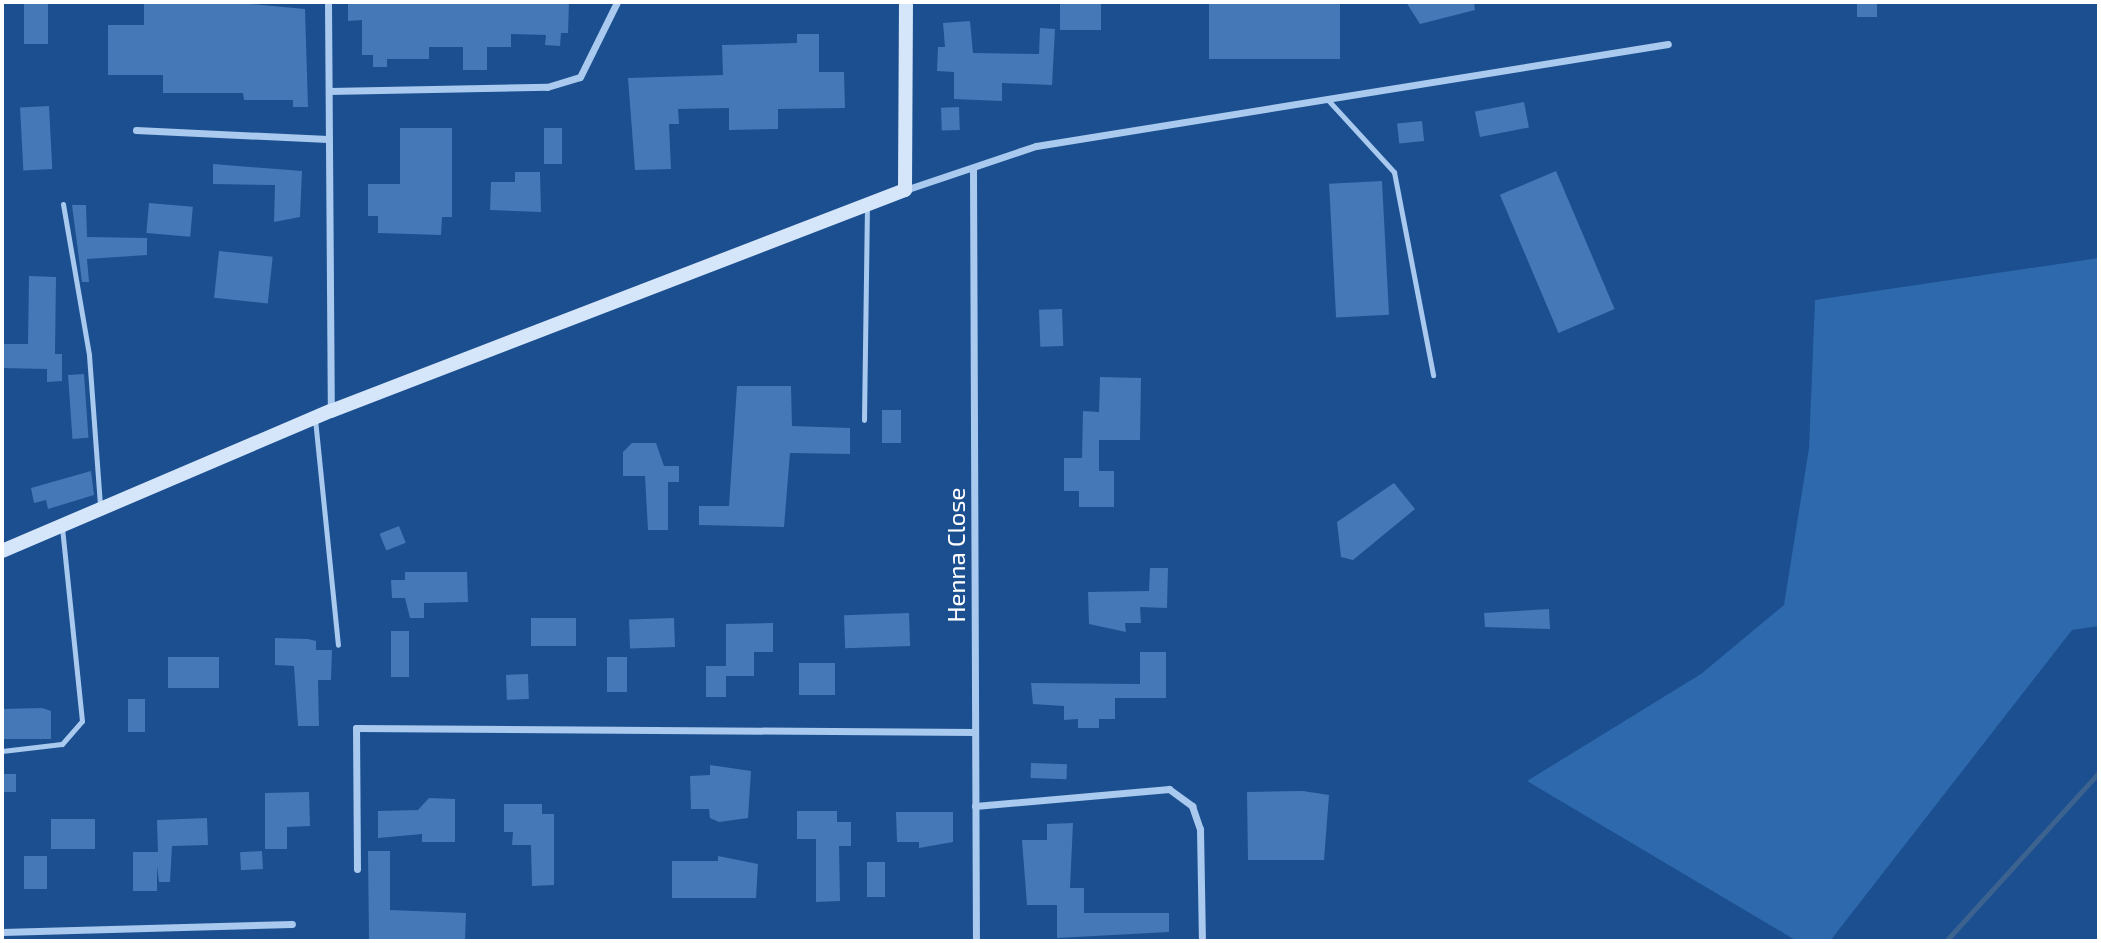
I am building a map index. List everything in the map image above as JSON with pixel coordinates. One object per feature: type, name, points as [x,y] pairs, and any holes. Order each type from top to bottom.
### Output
[{"type":"street","points":[[328,2],[331,411]]},
{"type":"street","points":[[330,91],[547,87],[580,77],[617,2]]},
{"type":"street","points":[[905,190],[906,2]]},
{"type":"street","points":[[2,551],[331,411],[905,190],[1036,146],[1668,44]]},
{"type":"street","points":[[136,130],[328,139]]},
{"type":"street","name":"Henna Close","points":[[973,169],[975,941]]},
{"type":"street","points":[[357,869],[356,728],[975,732]]},
{"type":"street","points":[[975,806],[1169,789],[1192,806],[1200,829],[1202,941]]},
{"type":"street","points":[[2,932],[292,924]]},
{"type":"lane","points":[[1328,100],[1394,172],[1433,375]]},
{"type":"lane","points":[[64,204],[89,355],[100,510]]},
{"type":"lane","points":[[864,420],[867,206]]},
{"type":"lane","points":[[315,419],[338,645]]},
{"type":"lane","points":[[2,751],[62,744],[82,721],[62,525]]},
{"type":"shaded area","points":[[2099,258],[2099,626],[2072,630],[1830,941],[1797,941],[1527,781],[1701,674],[1784,605],[1809,448],[1815,300]]},
{"type":"building","points":[[24,2],[48,2],[48,44],[24,44]]},
{"type":"building","points":[[228,2],[305,9],[308,107],[293,107],[293,100],[244,100],[243,93],[163,93],[163,75],[108,75],[108,25],[144,25],[144,4]]},
{"type":"building","points":[[348,2],[569,2],[568,33],[561,33],[560,46],[545,45],[546,35],[511,34],[511,47],[487,47],[487,70],[463,70],[463,47],[429,47],[429,59],[387,59],[387,67],[373,67],[373,55],[362,55],[362,20],[348,21]]},
{"type":"building","points":[[1060,2],[1101,2],[1101,30],[1060,30]]},
{"type":"building","points":[[1209,2],[1340,2],[1340,59],[1209,59]]},
{"type":"building","points":[[1406,2],[1474,2],[1475,10],[1420,24]]},
{"type":"building","points":[[1857,2],[1877,2],[1877,17],[1857,17]]},
{"type":"building","points":[[970,21],[973,53],[1039,54],[1040,28],[1055,29],[1052,85],[1002,83],[1002,101],[954,99],[954,72],[937,71],[938,47],[945,47],[943,23]]},
{"type":"building","points":[[797,34],[819,34],[819,72],[844,72],[845,108],[778,109],[778,129],[729,130],[729,108],[678,109],[679,124],[669,124],[671,169],[635,170],[628,78],[723,75],[722,45],[797,43]]},
{"type":"building","points":[[1524,102],[1529,128],[1480,137],[1475,112]]},
{"type":"building","points":[[49,106],[52,169],[23,170],[20,108]]},
{"type":"building","points":[[959,107],[960,130],[942,131],[941,108]]},
{"type":"building","points":[[1422,121],[1424,141],[1399,144],[1397,124]]},
{"type":"building","points":[[400,128],[452,128],[452,217],[442,217],[441,235],[378,233],[378,216],[368,216],[368,184],[400,184]]},
{"type":"building","points":[[544,128],[562,128],[562,164],[544,164]]},
{"type":"building","points":[[213,164],[302,171],[300,217],[274,222],[275,185],[213,184]]},
{"type":"building","points":[[1556,171],[1615,309],[1558,333],[1500,195]]},
{"type":"building","points":[[515,172],[540,172],[541,212],[490,210],[491,182],[515,182]]},
{"type":"building","points":[[1382,181],[1389,315],[1336,318],[1329,184]]},
{"type":"building","points":[[149,203],[193,207],[190,237],[146,233]]},
{"type":"building","points":[[72,205],[86,205],[87,237],[147,238],[147,255],[87,259],[89,282],[82,282]]},
{"type":"building","points":[[219,251],[273,257],[268,303],[214,298]]},
{"type":"building","points":[[29,276],[56,277],[55,354],[62,354],[62,381],[47,382],[47,369],[2,368],[2,344],[28,344]]},
{"type":"building","points":[[1062,309],[1063,346],[1040,347],[1039,310]]},
{"type":"building","points":[[84,374],[88,438],[73,439],[68,375]]},
{"type":"building","points":[[1100,377],[1141,378],[1140,440],[1099,440],[1099,471],[1114,471],[1114,507],[1079,507],[1079,491],[1064,491],[1064,458],[1082,458],[1083,411],[1099,412]]},
{"type":"building","points":[[737,386],[791,386],[792,426],[850,428],[850,454],[790,453],[784,527],[699,525],[699,506],[729,506]]},
{"type":"building","points":[[882,410],[901,410],[901,443],[882,443]]},
{"type":"building","points":[[632,443],[656,443],[664,466],[679,466],[679,482],[668,482],[668,530],[648,530],[645,476],[623,476],[623,452]]},
{"type":"building","points":[[91,471],[94,495],[48,509],[46,500],[34,503],[31,488]]},
{"type":"building","points":[[1394,483],[1415,509],[1353,560],[1341,557],[1337,522]]},
{"type":"building","points":[[399,526],[406,543],[386,551],[380,534]]},
{"type":"building","points":[[1150,568],[1168,568],[1167,608],[1140,607],[1141,623],[1125,623],[1126,632],[1089,624],[1088,592],[1149,591]]},
{"type":"building","points":[[405,572],[467,572],[468,602],[424,603],[424,618],[410,618],[405,598],[392,598],[391,580],[405,580]]},
{"type":"building","points":[[1549,609],[1550,629],[1485,627],[1484,613]]},
{"type":"building","points":[[909,613],[910,646],[845,648],[844,615]]},
{"type":"building","points":[[531,618],[576,618],[576,646],[531,646]]},
{"type":"building","points":[[674,618],[675,647],[630,649],[629,620]]},
{"type":"building","points":[[773,623],[773,652],[754,652],[754,676],[726,676],[726,624]]},
{"type":"building","points":[[391,631],[409,631],[409,677],[391,677]]},
{"type":"building","points":[[275,638],[308,639],[316,641],[316,650],[332,650],[331,680],[318,680],[319,726],[298,726],[294,666],[275,665]]},
{"type":"building","points":[[1140,652],[1166,652],[1166,698],[1115,698],[1115,719],[1099,719],[1099,728],[1078,728],[1078,719],[1064,720],[1064,706],[1033,704],[1031,683],[1140,684]]},
{"type":"building","points":[[168,657],[219,657],[219,688],[168,688]]},
{"type":"building","points":[[607,657],[627,657],[627,692],[607,692]]},
{"type":"building","points":[[799,663],[835,663],[835,695],[799,695]]},
{"type":"building","points":[[706,666],[726,666],[726,697],[706,697]]},
{"type":"building","points":[[528,674],[529,699],[507,700],[506,675]]},
{"type":"building","points":[[128,699],[145,699],[145,732],[128,732]]},
{"type":"building","points":[[42,708],[51,711],[51,739],[2,739],[2,709]]},
{"type":"building","points":[[1031,763],[1067,764],[1066,779],[1030,778]]},
{"type":"building","points":[[710,765],[751,771],[748,818],[719,822],[710,818],[709,809],[691,809],[690,776],[710,775]]},
{"type":"building","points":[[2,774],[16,774],[16,792],[2,792]]},
{"type":"building","points":[[1303,791],[1329,795],[1324,860],[1248,860],[1247,792]]},
{"type":"building","points":[[309,792],[310,826],[287,827],[287,849],[265,849],[265,793]]},
{"type":"building","points":[[429,798],[455,799],[455,842],[422,842],[422,834],[378,838],[378,811],[418,810]]},
{"type":"building","points":[[504,804],[542,804],[542,814],[554,814],[554,885],[532,886],[531,845],[512,845],[513,832],[504,832]]},
{"type":"building","points":[[797,811],[837,811],[837,822],[851,822],[851,846],[839,846],[840,901],[816,902],[816,839],[797,839]]},
{"type":"building","points":[[896,812],[953,812],[953,842],[919,848],[919,842],[897,842]]},
{"type":"building","points":[[207,818],[208,845],[172,846],[170,882],[159,882],[157,866],[157,891],[133,891],[133,852],[158,852],[157,820]]},
{"type":"building","points":[[51,819],[95,819],[95,849],[51,849]]},
{"type":"building","points":[[1073,823],[1070,888],[1084,888],[1084,913],[1169,913],[1169,932],[1057,938],[1057,905],[1027,905],[1022,840],[1047,840],[1047,824]]},
{"type":"building","points":[[262,851],[263,869],[241,870],[240,852]]},
{"type":"building","points":[[368,851],[390,851],[390,910],[466,913],[465,941],[369,941]]},
{"type":"building","points":[[24,856],[47,856],[47,889],[24,889]]},
{"type":"building","points":[[718,856],[758,864],[756,898],[672,898],[672,861],[718,861]]},
{"type":"building","points":[[867,862],[885,862],[885,897],[867,897]]},
{"type":"waterway","points":[[1946,941],[2099,772]]}]
